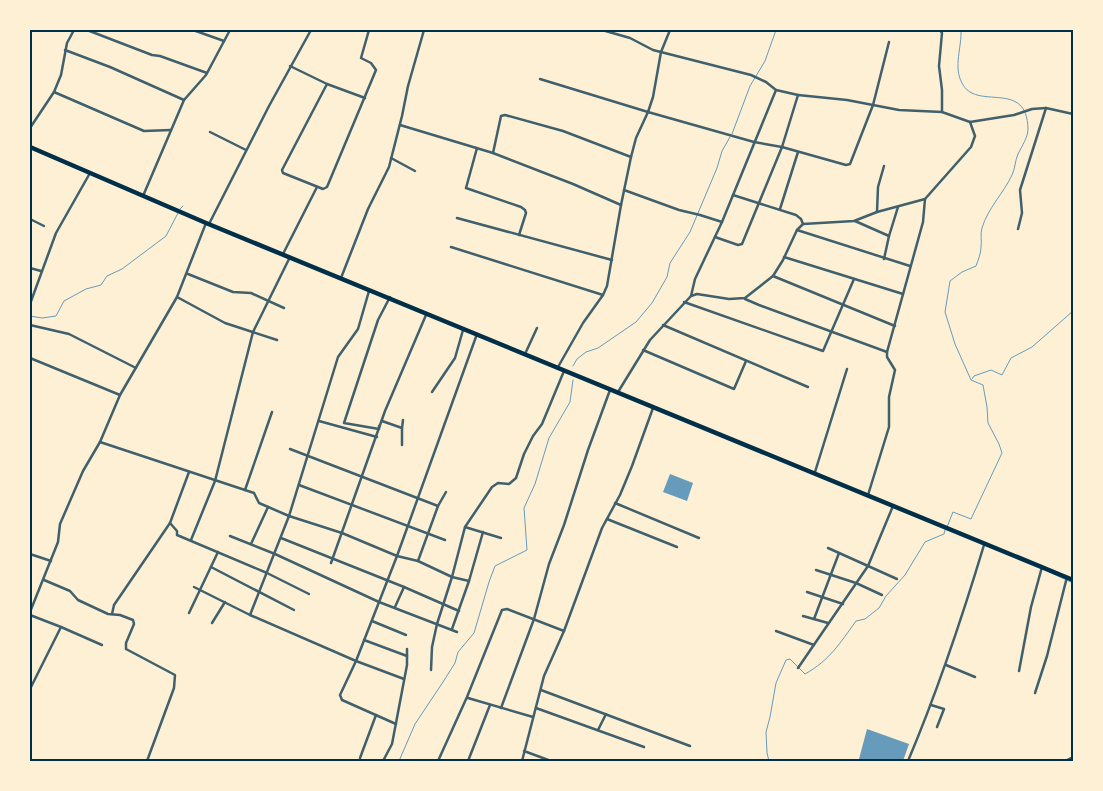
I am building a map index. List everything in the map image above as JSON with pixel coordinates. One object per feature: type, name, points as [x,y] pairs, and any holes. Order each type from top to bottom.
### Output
[{"type":"highway","points":[[30,147],[208,224],[1073,580]]},
{"type":"street","points":[[30,128],[54,92],[61,75],[67,43],[74,30]]},
{"type":"street","points":[[87,30],[152,55],[160,56],[207,73]]},
{"type":"street","points":[[193,30],[224,42]]},
{"type":"street","points":[[143,196],[184,100],[207,73],[230,30]]},
{"type":"street","points":[[102,645],[30,614],[58,542],[60,524],[83,471],[100,442],[120,395],[177,297],[208,224],[290,66],[311,30]]},
{"type":"street","points":[[327,84],[282,169],[283,173],[323,189],[326,187],[376,70],[371,63],[361,58],[369,30]]},
{"type":"street","points":[[341,278],[368,209],[388,167],[424,30]]},
{"type":"street","points":[[602,30],[630,38],[653,50],[751,75],[776,90],[798,95],[847,100],[899,110],[942,112],[970,122],[1014,115],[1032,109],[1046,108],[1073,114]]},
{"type":"street","points":[[558,367],[607,286],[631,157],[636,138],[654,97],[661,52],[670,30]]},
{"type":"street","points":[[940,30],[942,33],[939,66],[942,112]]},
{"type":"street","points":[[540,79],[754,142],[846,165],[850,164],[873,105],[889,42]]},
{"type":"street","points":[[65,50],[110,67],[184,100]]},
{"type":"street","points":[[290,66],[327,84],[365,98]]},
{"type":"street","points":[[691,296],[695,279],[722,222],[776,90]]},
{"type":"street","points":[[54,92],[144,131],[171,130]]},
{"type":"street","points":[[715,237],[740,245],[760,204],[782,148],[798,95]]},
{"type":"street","points":[[1018,229],[1022,213],[1020,190],[1046,108]]},
{"type":"street","points":[[493,153],[500,116],[505,116],[563,131],[631,157]]},
{"type":"street","points":[[745,298],[773,276],[797,230],[803,224],[854,221],[877,212],[924,199],[971,147],[975,136],[970,122]]},
{"type":"street","points":[[400,125],[493,153],[621,205]]},
{"type":"street","points":[[210,132],[246,150]]},
{"type":"street","points":[[477,148],[466,188],[522,207],[526,213],[518,236]]},
{"type":"street","points":[[780,209],[798,152]]},
{"type":"street","points":[[391,158],[415,171]]},
{"type":"street","points":[[877,212],[878,187],[884,166]]},
{"type":"street","points":[[30,304],[56,234],[90,173]]},
{"type":"street","points":[[283,254],[317,187]]},
{"type":"street","points":[[624,190],[679,210],[700,214],[722,222]]},
{"type":"street","points":[[733,195],[796,215],[803,224]]},
{"type":"street","points":[[868,495],[889,427],[890,397],[894,370],[887,357],[887,352],[923,222],[924,199]]},
{"type":"street","points":[[884,259],[898,207]]},
{"type":"street","points":[[457,218],[612,260]]},
{"type":"street","points":[[30,219],[44,226]]},
{"type":"street","points":[[854,221],[889,236]]},
{"type":"street","points":[[797,230],[910,266]]},
{"type":"street","points":[[451,247],[603,295]]},
{"type":"street","points":[[191,540],[215,480],[253,332],[290,257]]},
{"type":"street","points":[[784,257],[903,294]]},
{"type":"street","points":[[30,268],[41,271]]},
{"type":"street","points":[[187,273],[233,292],[251,293],[284,308]]},
{"type":"street","points":[[773,276],[895,326]]},
{"type":"street","points":[[684,302],[823,351],[854,279]]},
{"type":"street","points":[[250,615],[289,516],[338,357],[358,329],[370,290]]},
{"type":"street","points":[[618,392],[643,350],[663,325],[684,302],[697,294],[729,299],[745,298],[759,306],[887,352]]},
{"type":"street","points":[[177,297],[224,323],[277,340]]},
{"type":"street","points":[[390,298],[378,320],[344,423],[379,429],[426,313]]},
{"type":"street","points":[[30,325],[69,334],[136,368]]},
{"type":"street","points":[[663,325],[808,387]]},
{"type":"street","points":[[432,392],[455,358],[464,328]]},
{"type":"street","points":[[525,354],[537,328]]},
{"type":"street","points":[[396,724],[340,698],[340,695],[356,661],[397,556],[477,334]]},
{"type":"street","points":[[643,350],[734,389],[746,361]]},
{"type":"street","points":[[30,358],[120,395]]},
{"type":"street","points":[[814,473],[847,369]]},
{"type":"street","points":[[431,670],[432,647],[437,624],[465,527],[492,486],[498,483],[508,484],[516,478],[532,436],[542,424],[564,370]]},
{"type":"street","points":[[501,708],[534,619],[549,564],[611,389]]},
{"type":"street","points":[[522,761],[544,676],[564,631],[596,542],[632,466],[653,408]]},
{"type":"street","points":[[331,563],[385,411]]},
{"type":"street","points":[[245,490],[272,412]]},
{"type":"street","points":[[402,420],[402,445]]},
{"type":"street","points":[[319,421],[377,437]]},
{"type":"street","points":[[382,421],[402,428]]},
{"type":"street","points":[[100,442],[254,492],[259,503],[289,516],[342,532],[397,556],[418,561],[452,576],[469,581]]},
{"type":"street","points":[[290,449],[438,506]]},
{"type":"street","points":[[112,614],[114,605],[170,523],[189,472]]},
{"type":"street","points":[[298,485],[445,540]]},
{"type":"street","points":[[418,561],[438,506],[446,492]]},
{"type":"street","points":[[615,503],[699,538]]},
{"type":"street","points":[[798,668],[868,566],[894,505]]},
{"type":"street","points":[[251,545],[268,507]]},
{"type":"street","points":[[607,519],[678,547]]},
{"type":"street","points":[[170,523],[177,531],[177,535],[309,594]]},
{"type":"street","points":[[465,527],[501,538]]},
{"type":"street","points":[[452,629],[469,581],[483,532]]},
{"type":"street","points":[[230,536],[275,554],[379,602],[457,632]]},
{"type":"street","points":[[281,538],[459,611]]},
{"type":"street","points":[[908,761],[919,739],[946,664],[984,543]]},
{"type":"street","points":[[828,548],[897,579]]},
{"type":"street","points":[[189,613],[218,552]]},
{"type":"street","points":[[814,619],[839,553]]},
{"type":"street","points":[[30,554],[51,561]]},
{"type":"street","points":[[211,567],[294,610]]},
{"type":"street","points":[[1019,671],[1031,607],[1042,567]]},
{"type":"street","points":[[816,570],[882,594]]},
{"type":"street","points":[[1035,693],[1047,656],[1067,577]]},
{"type":"street","points":[[44,580],[70,591],[78,600],[108,614],[124,616],[134,622],[126,643],[126,649],[174,674],[176,678],[174,688],[148,761]]},
{"type":"street","points":[[194,586],[250,615],[356,661],[404,679]]},
{"type":"street","points":[[395,607],[404,587]]},
{"type":"street","points":[[807,592],[843,604]]},
{"type":"street","points":[[212,624],[225,602]]},
{"type":"street","points":[[438,761],[467,697],[502,610],[507,608],[564,631]]},
{"type":"street","points":[[803,616],[828,624]]},
{"type":"street","points":[[372,621],[406,635]]},
{"type":"street","points":[[30,690],[61,626]]},
{"type":"street","points":[[776,631],[814,645]]},
{"type":"street","points":[[364,640],[407,656]]},
{"type":"street","points":[[383,761],[392,744],[407,665],[407,650]]},
{"type":"street","points":[[946,664],[976,677]]},
{"type":"street","points":[[540,690],[690,746]]},
{"type":"street","points":[[467,697],[533,717]]},
{"type":"street","points":[[468,761],[490,705]]},
{"type":"street","points":[[931,705],[944,709],[936,727]]},
{"type":"street","points":[[536,708],[644,747]]},
{"type":"street","points":[[598,730],[606,714]]},
{"type":"street","points":[[360,758],[376,715]]},
{"type":"street","points":[[524,751],[551,761]]},
{"type":"street","points":[[1065,761],[1073,757]]},
{"type":"water","points":[[670,474],[693,483],[687,501],[663,492]]},
{"type":"water","points":[[867,729],[909,744],[903,761],[865,761],[859,759]]},
{"type":"waterway","points":[[732,134],[750,86],[765,61],[776,30]]},
{"type":"waterway","points":[[947,527],[953,512],[971,519],[1002,453],[988,423],[983,385],[971,380],[955,344],[945,312],[950,281],[962,272],[976,266],[981,245],[981,230],[992,207],[1012,175],[1017,157],[1028,132],[1025,114],[1019,104],[1010,100],[978,95],[969,91],[962,83],[958,70],[961,30]]},
{"type":"waterway","points":[[573,366],[577,359],[586,352],[598,348],[636,322],[652,303],[667,277],[670,263],[690,232],[717,168],[722,151],[730,137]]},
{"type":"waterway","points":[[180,209],[183,206]]},
{"type":"waterway","points":[[30,316],[42,318],[56,316],[64,301],[86,289],[101,285],[107,276],[122,269],[166,236],[178,213]]},
{"type":"waterway","points":[[972,379],[974,376],[991,370],[1002,375],[1011,358],[1032,347],[1073,311]]},
{"type":"waterway","points":[[399,761],[415,724],[455,663],[458,652],[474,633],[495,566],[527,550],[524,508],[535,484],[549,438],[570,402],[573,380]]},
{"type":"waterway","points":[[769,761],[766,732],[776,683],[786,660],[790,659],[805,674],[814,669],[834,650],[856,621],[865,619],[879,608],[886,596],[905,575],[925,542],[944,534],[945,530]]},
{"type":"waterway","points":[[1049,572],[1073,583]]}]
